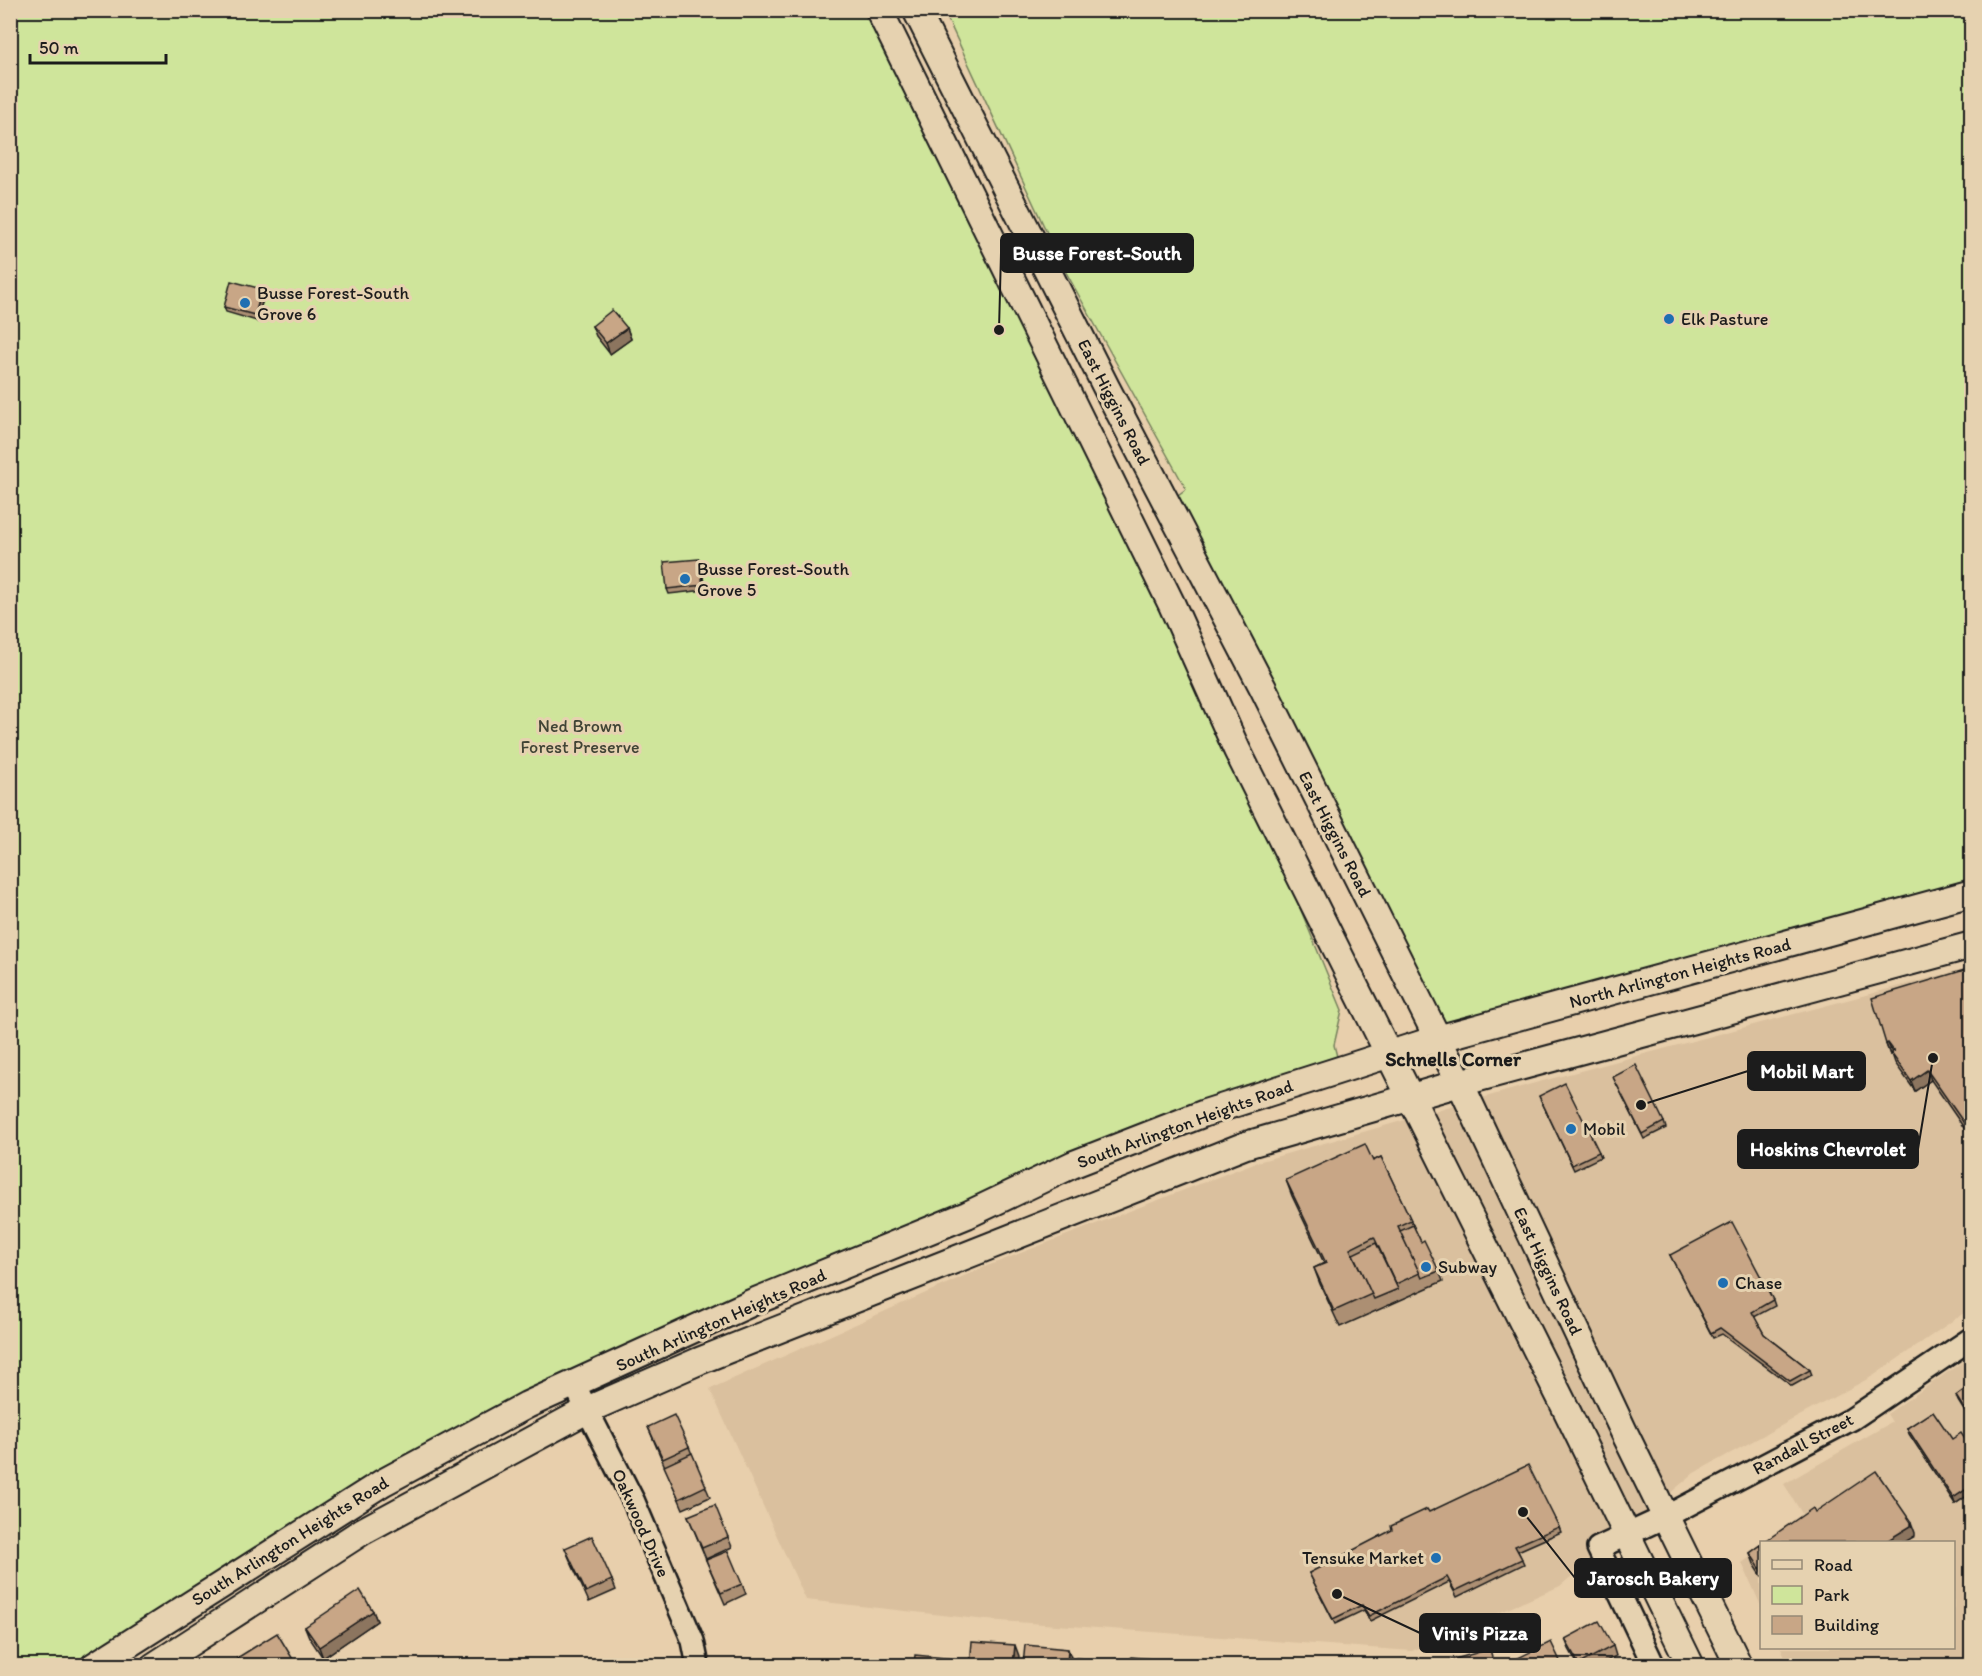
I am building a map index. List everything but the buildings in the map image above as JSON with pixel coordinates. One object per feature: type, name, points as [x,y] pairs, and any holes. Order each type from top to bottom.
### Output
[{"type":"main road","points":[[879,10],[1172,605],[1238,750],[1691,1665]]},
{"type":"main road","name":"East Higgins Road","points":[[916,10],[1101,377],[1263,688],[1460,1083],[1665,1517],[1739,1665]]},
{"type":"main road","name":"North Arlington Heights Road","points":[[1388,1054],[1971,893]]},
{"type":"main road","points":[[1409,1097],[1971,945]]},
{"type":"main road","name":"South Arlington Heights Road","points":[[94,1665],[382,1483],[527,1405],[751,1303],[967,1215],[1058,1170],[1132,1140],[1388,1054]]},
{"type":"main road","name":"South Arlington Heights Road","points":[[154,1665],[363,1531],[587,1410],[710,1357],[1217,1156],[1409,1097]]},
{"type":"street","name":"Randall Street","points":[[1654,1665],[1598,1548],[1665,1517],[1852,1419],[1971,1338]]},
{"type":"street","name":"Oakwood Drive","points":[[574,1384],[634,1502],[693,1641],[698,1665]]},
{"type":"shaded area","points":[[1971,967],[1971,1308],[1873,1376],[1694,1473],[1560,1586],[1412,1651],[987,1620],[806,1600],[710,1389],[982,1268],[1254,1163],[1535,1083]]},
{"type":"shaded area","points":[[1971,1356],[1971,1665],[1789,1665],[1781,1649],[1955,1649],[1955,1541],[1771,1541],[1804,1517],[1784,1484],[1892,1422],[1887,1414]]},
{"type":"shaded area","points":[[1760,1550],[1760,1604],[1742,1563]]},
{"type":"green space","name":"Ned Brown Forest Preserve","points":[[10,11],[878,11],[1208,685],[1342,1010],[1334,1045],[1340,1068],[1289,1083],[527,1405],[93,1665],[11,1665]]},
{"type":"green space","points":[[944,11],[1971,11],[1971,888],[1437,1039],[1167,503],[1186,489],[1062,265]]},
{"type":"place","name":"Busse Forest-South Grove 6","points":[[245,303]]},
{"type":"place","name":"Elk Pasture","points":[[1669,319]]},
{"type":"place","name":"Busse Forest-South","points":[[999,330]]},
{"type":"place","name":"Busse Forest-South Grove 5","points":[[685,579]]},
{"type":"place","name":"Hoskins Chevrolet","points":[[1933,1058]]},
{"type":"place","name":"Mobil Mart","points":[[1641,1105]]},
{"type":"place","name":"Mobil","points":[[1571,1129]]},
{"type":"place","name":"Subway","points":[[1426,1267]]},
{"type":"place","name":"Chase","points":[[1723,1283]]},
{"type":"place","name":"Jarosch Bakery","points":[[1523,1512]]},
{"type":"place","name":"Tensuke Market","points":[[1436,1558]]},
{"type":"place","name":"Vini's Pizza","points":[[1337,1594]]},
{"type":"district","name":"Schnells Corner","points":[[1453,1059]]}]
